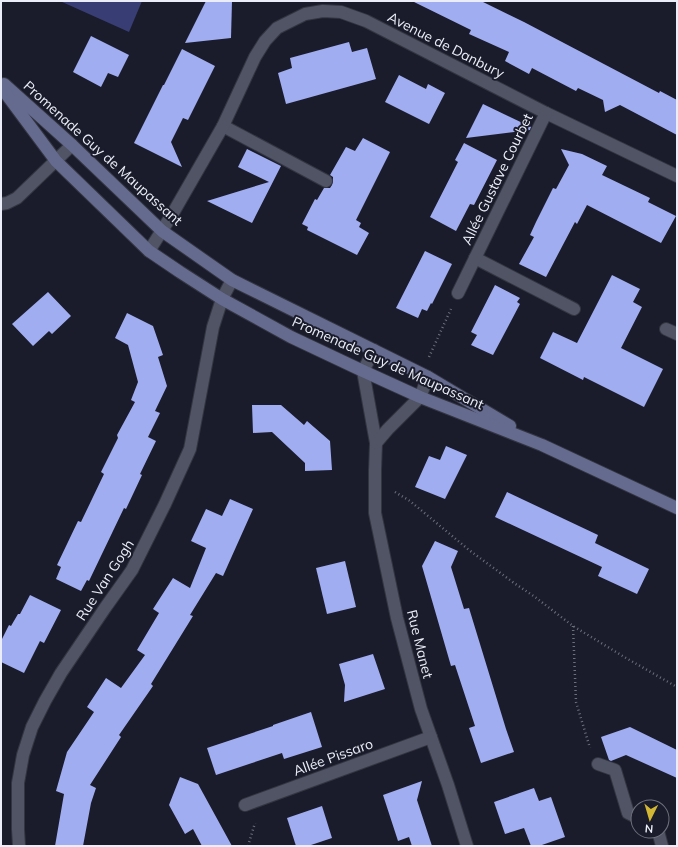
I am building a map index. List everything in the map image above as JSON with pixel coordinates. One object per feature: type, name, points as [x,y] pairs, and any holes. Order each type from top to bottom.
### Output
[{"type":"street","name":"Avenue de Danbury","points":[[149,251],[223,126],[255,57],[265,41],[277,28],[292,20],[305,14],[323,11],[341,12],[366,22],[546,113],[677,176]]},
{"type":"street","name":"Promenade Guy de Maupassant","points":[[1,81],[72,145],[162,231],[232,280],[424,376],[542,445]]},
{"type":"street","name":"Promenade Guy de Maupassant","points":[[1,87],[56,161],[149,251],[222,299],[291,337],[363,371],[420,397],[542,445],[677,508]]},
{"type":"street","name":"Allée Gustave Courbet","points":[[458,293],[546,113]]},
{"type":"street","points":[[223,126],[326,181]]},
{"type":"street","points":[[1,204],[7,204],[17,198],[72,145]]},
{"type":"street","name":"Allée Gustave Courbet","points":[[475,258],[574,309]]},
{"type":"street","name":"Rue Van Gogh","points":[[19,846],[18,783],[23,755],[32,727],[61,673],[132,570],[165,504],[190,449],[212,327],[222,299],[232,280]]},
{"type":"street","points":[[666,329],[677,334]]},
{"type":"street","points":[[363,371],[374,350]]},
{"type":"street","name":"Rue Manet","points":[[363,371],[376,443],[375,513],[398,618],[421,709],[448,785],[467,846]]},
{"type":"street","points":[[376,443],[420,397],[424,376]]},
{"type":"street","name":"Allée Pissaro","points":[[245,805],[431,737]]},
{"type":"street","points":[[598,764],[615,770],[628,813],[630,814]]},
{"type":"path","points":[[424,376],[458,293]]},
{"type":"path","points":[[375,481],[410,501],[470,550],[573,626],[677,687]]},
{"type":"path","points":[[573,626],[576,702],[592,755],[598,764]]},
{"type":"shaded area","points":[[60,1],[142,1],[129,32]]},
{"type":"building","points":[[206,1],[232,1],[231,38],[185,43]]},
{"type":"building","points":[[412,1],[481,1],[524,22],[659,93],[660,91],[677,100],[677,135],[620,105],[605,112],[603,100],[578,88],[576,91],[532,68],[529,74],[505,61],[509,52],[469,34],[471,30]]},
{"type":"building","points":[[91,36],[129,55],[118,77],[108,73],[101,87],[73,72]]},
{"type":"building","points":[[349,42],[352,52],[367,48],[376,79],[286,104],[278,73],[292,68],[290,58]]},
{"type":"building","points":[[182,49],[215,66],[188,120],[183,118],[171,142],[182,167],[134,143]]},
{"type":"building","points":[[399,75],[426,89],[428,84],[445,93],[429,124],[385,102]]},
{"type":"building","points":[[483,104],[531,127],[530,130],[466,138]]},
{"type":"building","points":[[363,138],[390,152],[356,220],[361,223],[359,227],[369,233],[357,255],[307,230],[308,227],[302,224],[315,199],[317,200],[324,188],[330,188],[332,185],[333,177],[330,175],[346,147],[355,151]]},
{"type":"building","points":[[464,143],[497,160],[474,205],[470,204],[456,231],[430,217],[458,162],[455,160]]},
{"type":"building","points":[[247,149],[281,166],[252,223],[207,201],[269,182],[238,167]]},
{"type":"building","points":[[561,149],[582,154],[607,166],[602,175],[650,198],[648,202],[676,216],[661,243],[587,205],[577,224],[575,222],[546,277],[519,264],[534,237],[530,235],[553,188],[556,189],[569,165]]},
{"type":"building","points":[[425,251],[452,264],[432,304],[431,303],[427,311],[422,309],[418,318],[396,308]]},
{"type":"building","points":[[612,275],[640,289],[633,302],[642,307],[621,348],[663,369],[644,407],[584,377],[583,380],[540,358],[553,332],[577,343]]},
{"type":"building","points":[[495,285],[520,298],[517,302],[520,304],[493,355],[471,345],[477,335],[471,332]]},
{"type":"building","points":[[48,292],[71,316],[52,334],[49,331],[33,346],[12,324]]},
{"type":"building","points":[[127,313],[153,326],[163,355],[158,357],[167,386],[155,411],[160,413],[148,437],[156,441],[140,474],[142,475],[126,509],[124,508],[89,581],[87,580],[81,591],[56,579],[61,567],[57,565],[78,521],[81,522],[104,474],[101,472],[118,438],[117,435],[135,402],[131,400],[138,382],[128,345],[115,338]]},
{"type":"building","points":[[252,405],[281,405],[304,425],[307,421],[330,441],[332,470],[305,471],[305,463],[272,432],[253,433]]},
{"type":"building","points":[[446,446],[467,455],[445,499],[415,487],[429,456],[440,460]]},
{"type":"building","points":[[507,492],[598,535],[595,543],[649,569],[637,594],[598,576],[602,567],[495,517]]},
{"type":"building","points":[[230,499],[253,509],[223,576],[216,573],[190,615],[193,616],[151,684],[153,686],[119,735],[121,737],[90,785],[96,788],[91,803],[83,846],[55,846],[64,794],[56,791],[67,752],[94,712],[87,707],[106,678],[121,688],[145,655],[137,650],[159,613],[153,609],[173,578],[190,588],[206,548],[191,541],[206,509],[222,516]]},
{"type":"building","points":[[435,541],[458,551],[451,567],[464,609],[469,608],[514,752],[481,763],[469,728],[475,726],[455,665],[451,666],[422,566]]},
{"type":"building","points":[[345,561],[356,607],[327,614],[316,568]]},
{"type":"building","points":[[30,595],[61,610],[44,643],[40,641],[24,673],[1,662],[1,641],[9,625],[11,626],[18,614],[20,614]]},
{"type":"building","points":[[373,654],[385,689],[344,702],[345,685],[339,664]]},
{"type":"building","points":[[311,712],[322,747],[284,759],[282,753],[216,775],[207,748]]},
{"type":"building","points":[[630,727],[677,750],[677,778],[626,755],[611,761],[609,760],[601,737]]},
{"type":"building","points":[[180,777],[198,784],[232,846],[202,846],[193,829],[185,834],[169,805]]},
{"type":"building","points":[[422,781],[417,800],[432,846],[412,846],[409,837],[398,841],[383,795]]},
{"type":"building","points":[[534,788],[539,801],[551,797],[565,837],[539,846],[531,846],[524,828],[505,834],[494,802]]},
{"type":"building","points":[[322,806],[332,838],[308,846],[296,846],[287,818]]}]
